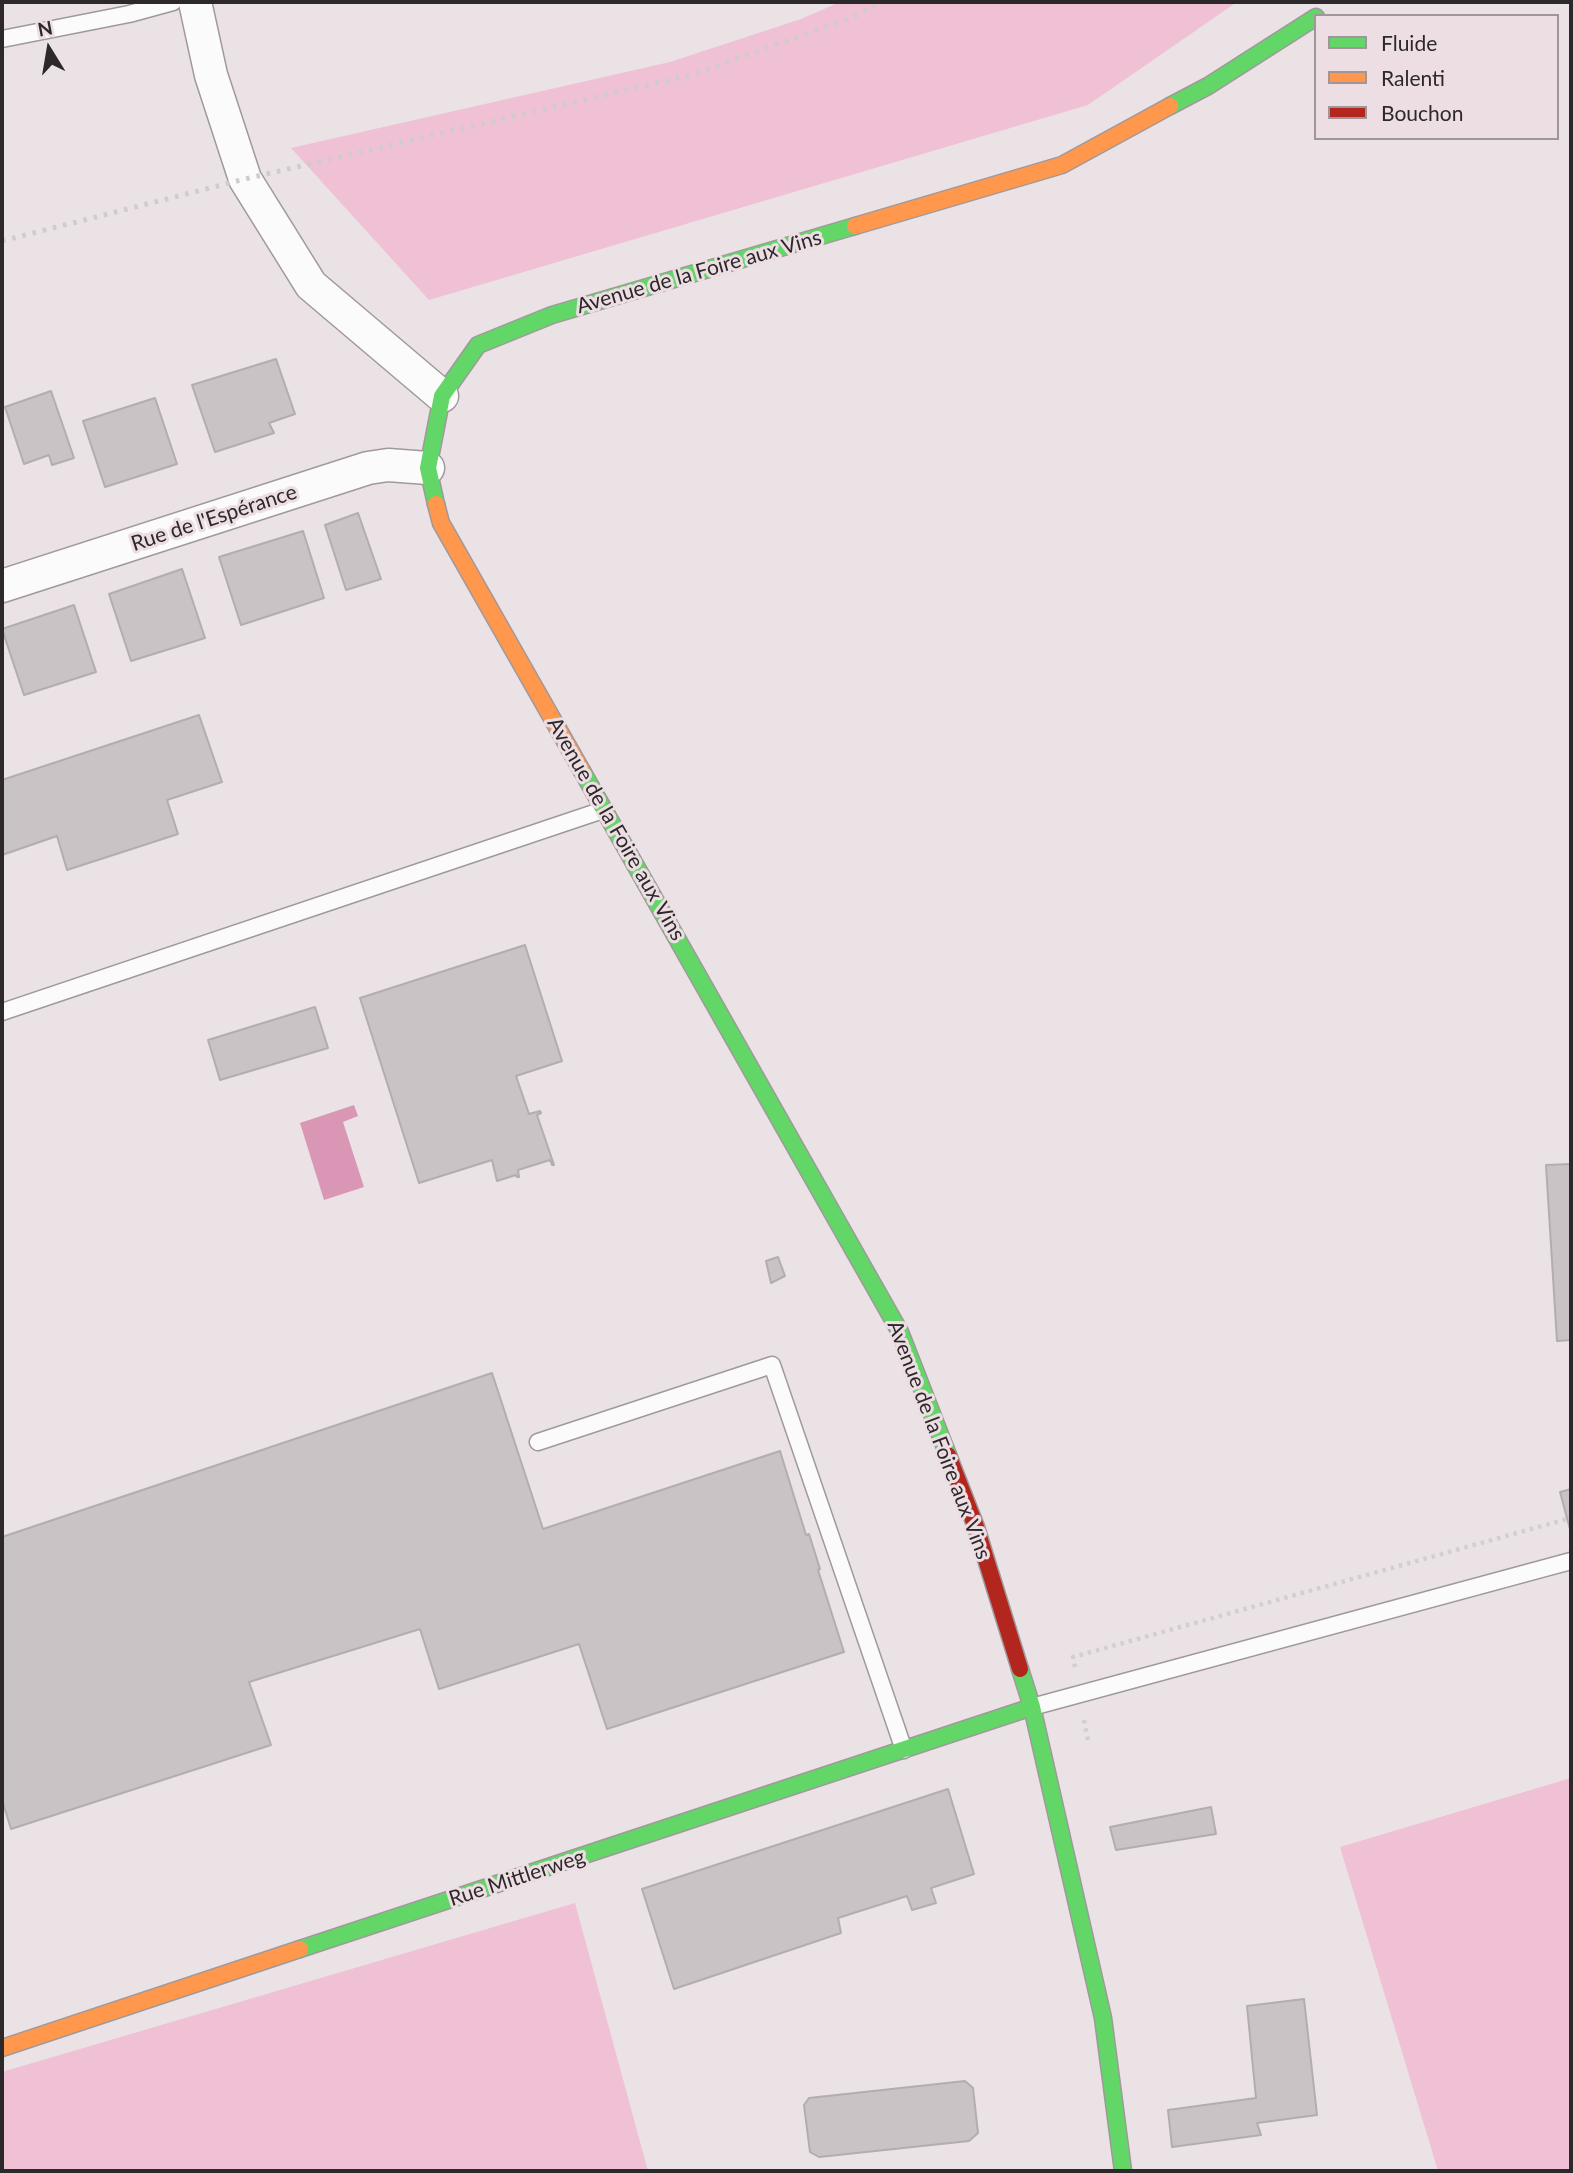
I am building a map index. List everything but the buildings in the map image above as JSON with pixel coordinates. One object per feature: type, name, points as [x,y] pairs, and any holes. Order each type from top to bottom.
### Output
[{"type":"street","points":[[195,2],[211,75],[245,179],[311,285],[442,396]]},
{"type":"street","name":"Avenue de la Foire aux Vins","points":[[1123,2171],[1103,2018],[1032,1707],[976,1527],[900,1332],[442,523],[428,468],[442,396],[478,345],[552,315],[1062,165],[1208,86],[1314,18]]},
{"type":"street","name":"Rue de l'Espérance","points":[[2,586],[368,468],[388,464],[428,468]]},
{"type":"street","name":"Rue Mittlerweg","points":[[2,2048],[1032,1707]]},
{"type":"lane","points":[[2,39],[129,14],[173,2]]},
{"type":"lane","points":[[2,1012],[605,809]]},
{"type":"lane","points":[[538,1441],[772,1365],[904,1750]]},
{"type":"lane","points":[[1032,1707],[1571,1560]]},
{"type":"path","points":[[1088,1740],[1073,1657],[1567,1519]]},
{"type":"shaded area","points":[[840,2],[1237,2],[1088,105],[429,300],[291,148],[670,62],[801,19]]},
{"type":"shaded area","points":[[354,1105],[358,1116],[343,1122],[364,1187],[324,1200],[300,1123]]},
{"type":"shaded area","points":[[1571,1778],[1571,2171],[1438,2171],[1340,1847]]},
{"type":"shaded area","points":[[575,1903],[648,2171],[2,2171],[2,2072]]},
{"type":"railway","points":[[2,241],[245,179],[691,75],[853,17],[881,2]]},
{"type":"traffic: fast","points":[[1170,106],[1208,86],[1314,18]]},
{"type":"traffic: fast","points":[[436,504],[428,468],[442,396],[478,345],[552,315],[855,226]]},
{"type":"traffic: fast","points":[[582,771],[900,1332],[948,1455]]},
{"type":"traffic: fast","points":[[1020,1669],[1032,1707],[1103,2018],[1123,2171]]},
{"type":"traffic: fast","points":[[300,1949],[1032,1707]]},
{"type":"traffic: slow","points":[[855,226],[1062,165],[1170,106]]},
{"type":"traffic: slow","points":[[436,504],[441,523],[582,771]]},
{"type":"traffic: slow","points":[[2,2048],[300,1949]]},
{"type":"traffic: jam","points":[[948,1455],[976,1527],[1020,1669]]}]
